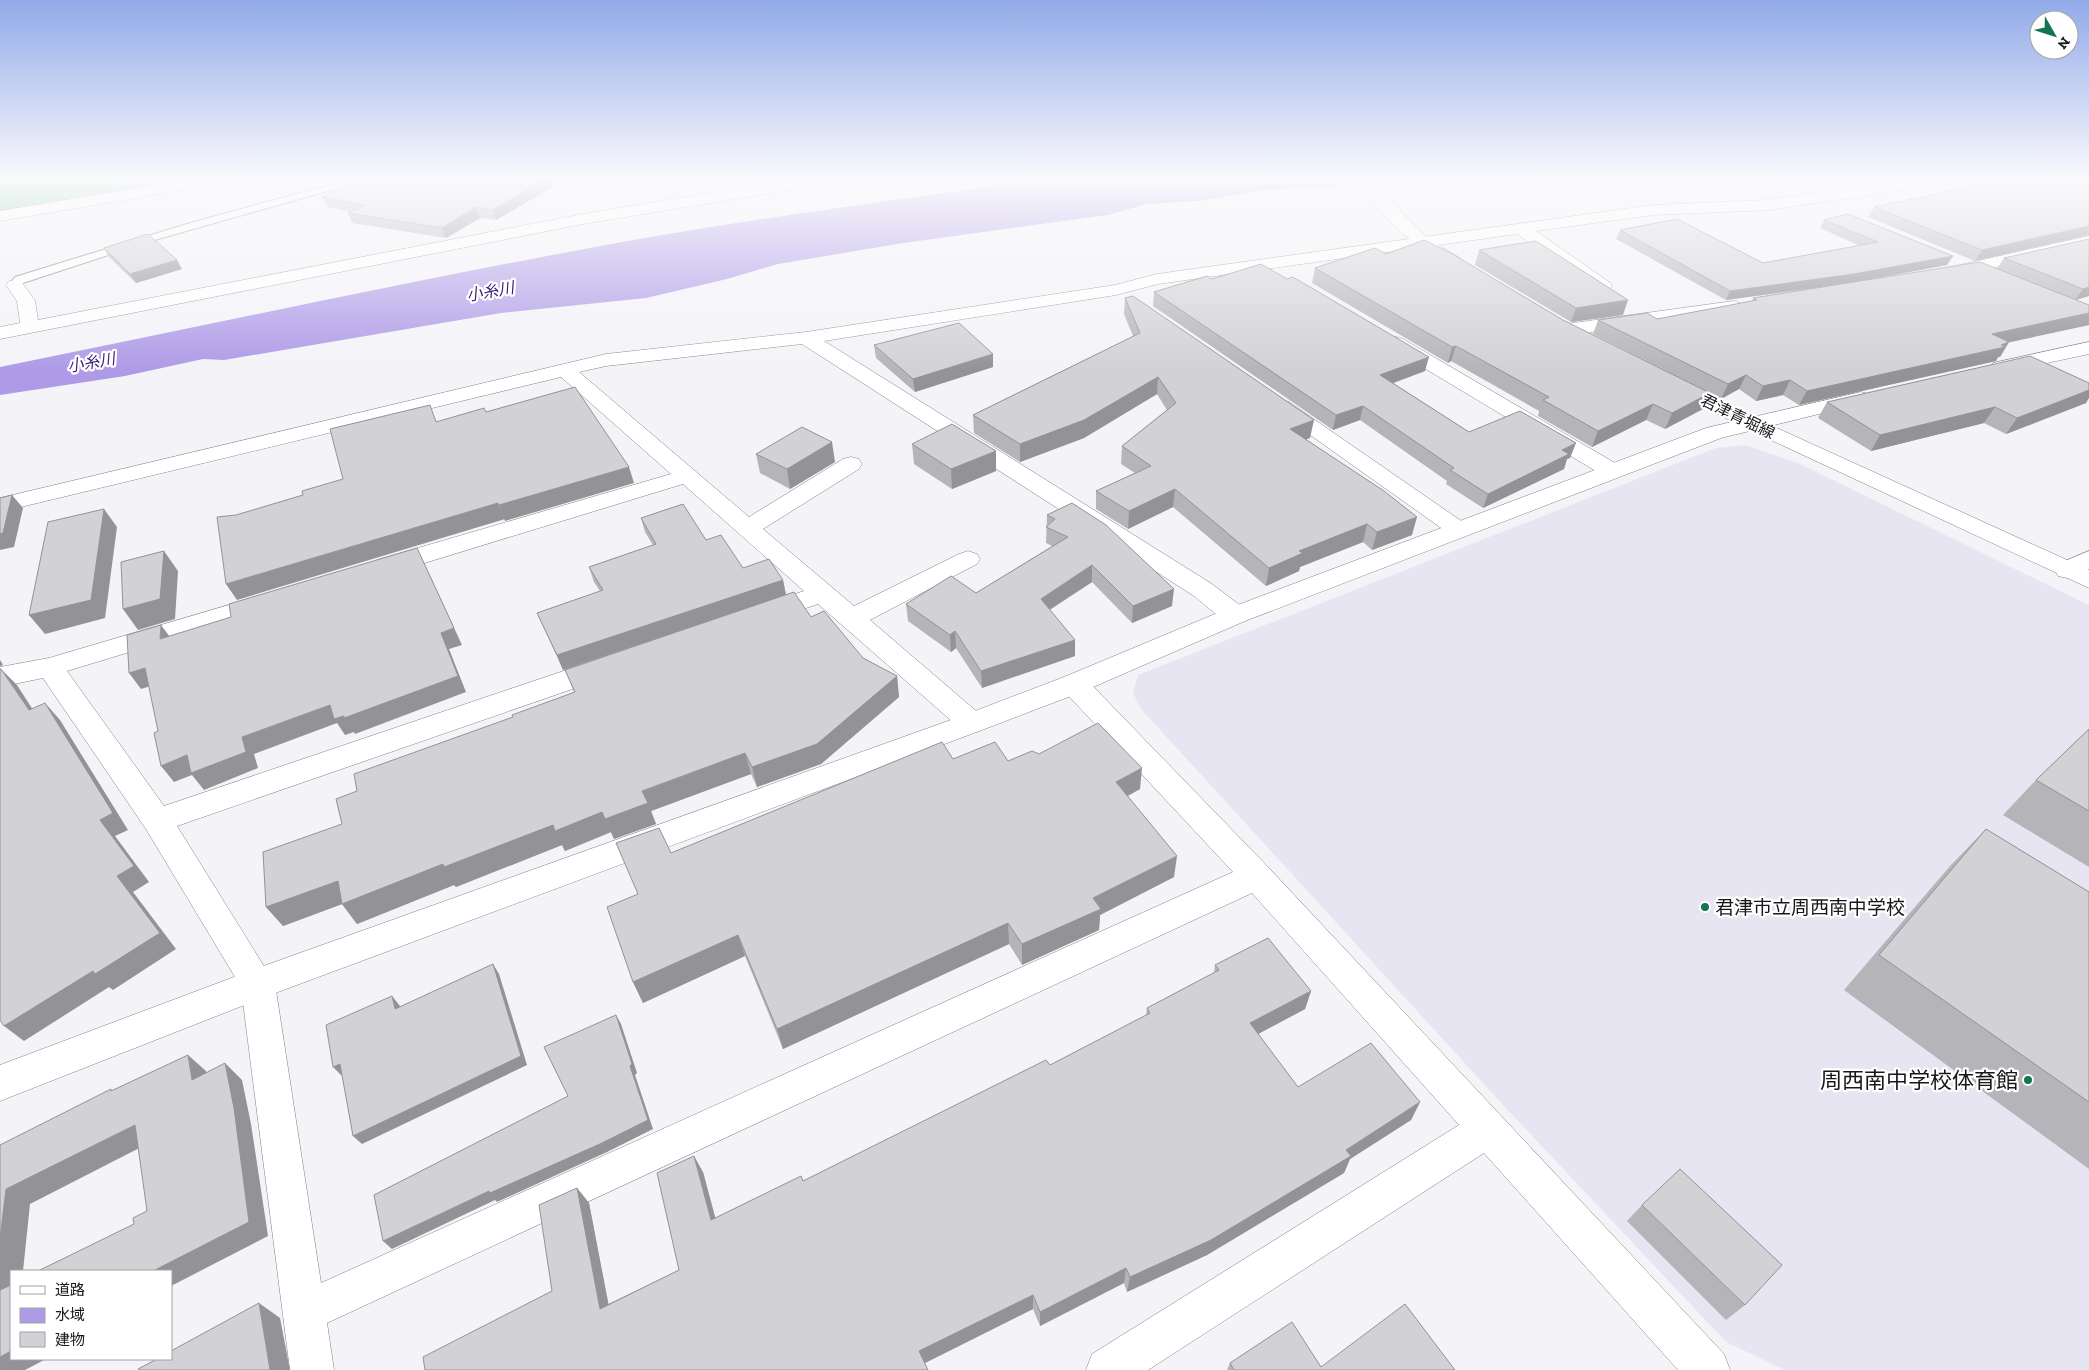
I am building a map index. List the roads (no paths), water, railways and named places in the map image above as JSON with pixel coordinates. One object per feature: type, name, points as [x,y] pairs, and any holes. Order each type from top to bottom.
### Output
[{"type":"street","points":[[0,332],[457,243]]},
{"type":"street","points":[[0,505],[606,360],[806,338],[1116,290],[1157,279],[1414,243]]},
{"type":"street","points":[[1423,243],[1467,270]]},
{"type":"street","points":[[1541,243],[1617,296]]},
{"type":"street","points":[[1936,275],[2085,243]]},
{"type":"street","points":[[1947,257],[2000,279]]},
{"type":"street","points":[[1264,264],[1290,280]]},
{"type":"street","points":[[16,285],[26,301],[30,327]]},
{"type":"street","points":[[1116,290],[1140,307]]},
{"type":"street","points":[[1601,348],[1557,325],[1650,318],[1754,304]]},
{"type":"street","points":[[1633,307],[1650,318]]},
{"type":"street","points":[[1383,335],[1612,472]]},
{"type":"street","points":[[806,338],[1203,590],[1236,615]]},
{"type":"street","points":[[1983,371],[2089,348]]},
{"type":"street","points":[[566,371],[972,723]]},
{"type":"street","name":"君津青堀線","points":[[1654,374],[1750,423],[2089,580]]},
{"type":"street","points":[[1263,393],[1459,530]]},
{"type":"street","points":[[0,1083],[258,984],[972,723],[1074,684],[1236,615],[1714,432],[1886,393]]},
{"type":"street","points":[[748,528],[851,464]]},
{"type":"street","points":[[364,573],[687,476]]},
{"type":"street","points":[[852,618],[968,559]]},
{"type":"street","points":[[2067,570],[2089,559]]},
{"type":"street","points":[[739,622],[824,593]]},
{"type":"street","points":[[0,677],[50,667],[288,596]]},
{"type":"street","points":[[157,820],[626,660]]},
{"type":"street","points":[[50,667],[157,820],[258,984],[312,1370]]},
{"type":"street","points":[[1074,684],[1257,876],[1708,1370]]},
{"type":"street","points":[[304,1312],[1257,876]]},
{"type":"street","points":[[1108,1370],[1487,1129]]},
{"type":"lane","points":[[16,285],[19,280],[133,243]]},
{"type":"water","name":"小糸川","points":[[617,243],[903,243],[778,264],[727,279],[646,298],[501,313],[224,360],[203,359],[125,376],[0,395],[0,367],[388,287]]},
{"type":"place","name":"君津市立周西南中学校","points":[[1705,907]]},
{"type":"place","name":"周西南中学校体育館","points":[[2028,1080]]}]
